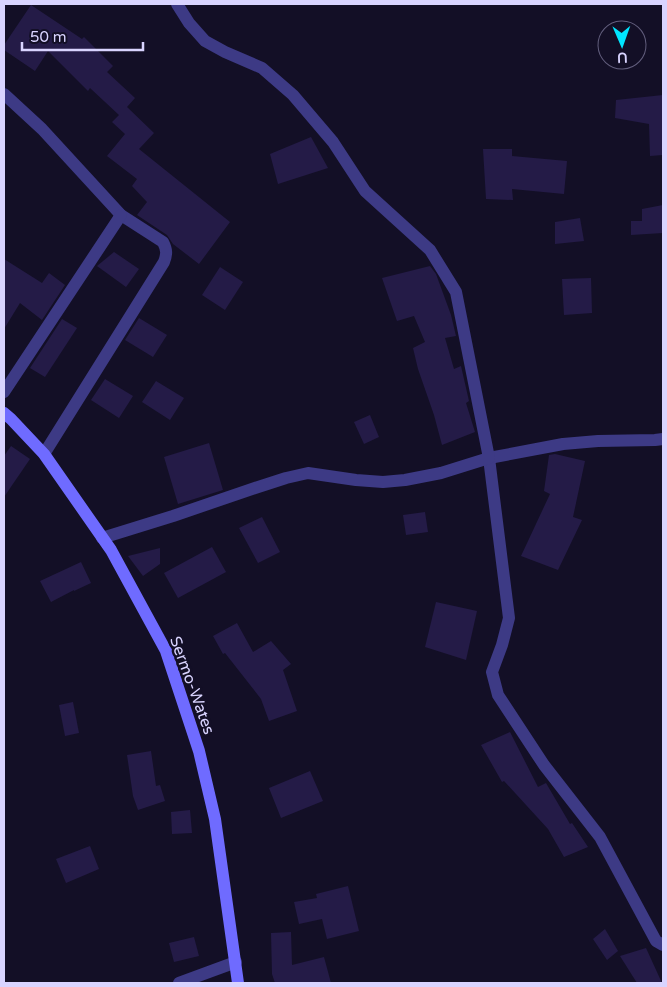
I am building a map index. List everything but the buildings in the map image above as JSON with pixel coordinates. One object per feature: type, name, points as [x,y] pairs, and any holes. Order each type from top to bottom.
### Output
[{"type":"main road","name":"Sermo-Wates","points":[[4,413],[44,454],[111,550],[166,651],[199,752],[215,819],[238,983]]},
{"type":"street","points":[[177,4],[189,23],[205,41],[262,68],[293,95],[333,142],[365,191],[430,250],[456,292],[489,458],[509,618],[492,672],[498,695],[544,765],[600,836],[656,941],[663,945]]},
{"type":"street","points":[[4,94],[42,129],[121,214],[163,242],[166,249],[164,262],[44,454]]},
{"type":"street","points":[[4,392],[121,214]]},
{"type":"street","points":[[102,538],[270,483],[308,473],[383,482],[405,480],[440,473],[489,458],[563,444],[663,439]]},
{"type":"street","points":[[180,983],[236,962]]}]
